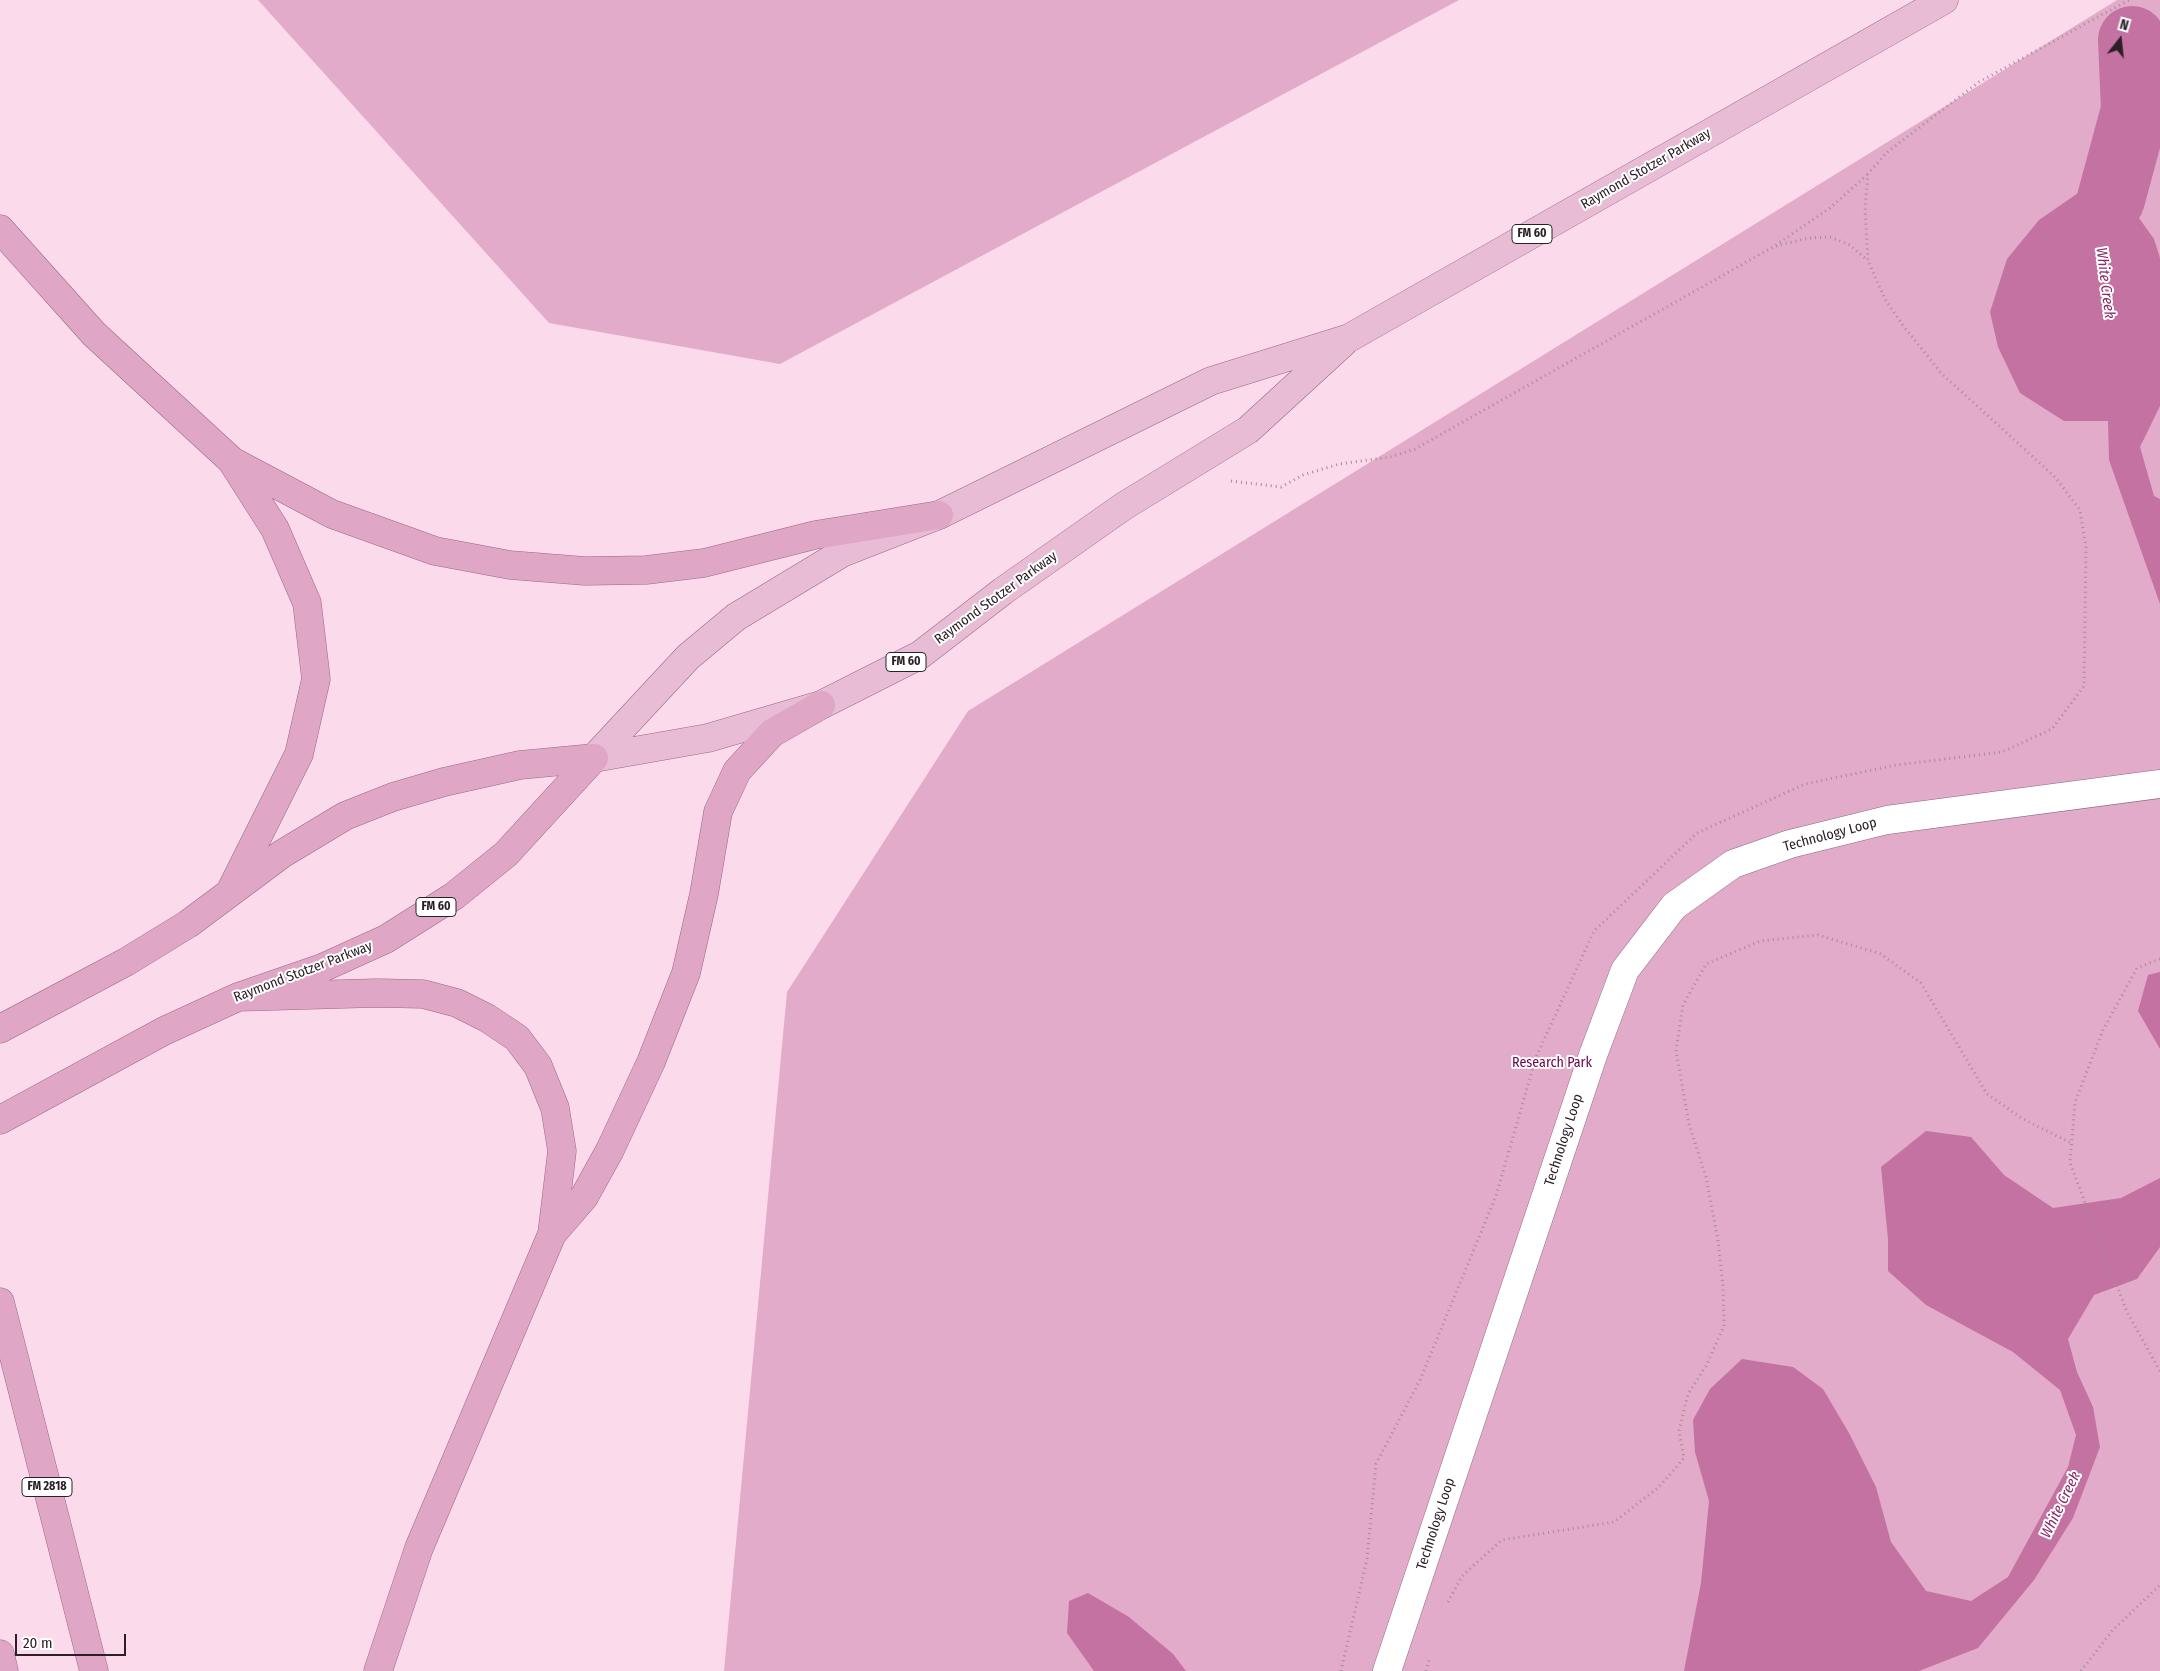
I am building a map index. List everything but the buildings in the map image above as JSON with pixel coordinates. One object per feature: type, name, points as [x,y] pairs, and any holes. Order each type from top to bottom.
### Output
[{"type":"highway","points":[[0,229],[94,334],[232,461],[332,514],[434,551],[510,565],[585,571],[646,570],[704,563],[814,535],[939,516]]},
{"type":"highway","points":[[230,891],[299,754],[316,679],[307,603],[275,529],[232,461]]},
{"type":"highway","points":[[378,1671],[418,1548],[552,1234],[588,1189],[610,1150],[651,1062],[686,973],[704,894],[718,812],[737,770],[772,733],[821,705]]},
{"type":"highway","name":"Raymond Stotzer Parkway","points":[[0,1029],[126,962],[188,924],[282,854],[345,816],[393,797],[444,782],[520,765],[594,758]]},
{"type":"highway","name":"Raymond Stotzer Parkway","points":[[0,1120],[164,1030],[238,997],[322,968],[386,939],[454,896],[506,854],[594,758]]},
{"type":"highway","points":[[238,997],[377,992],[423,994],[457,1003],[487,1018],[517,1038],[538,1066],[556,1116],[562,1151],[552,1234]]},
{"type":"highway","name":"FM 2818","points":[[0,1302],[94,1671]]},
{"type":"highway","points":[[0,1654],[4,1671]]},
{"type":"main road","name":"Raymond Stotzer Parkway","points":[[594,758],[688,657],[736,617],[842,553],[939,516],[1211,381],[1349,338],[1944,0]]},
{"type":"main road","name":"Raymond Stotzer Parkway","points":[[594,758],[708,738],[821,705],[920,654],[1003,591],[1124,506],[1248,430],[1349,338]]},
{"type":"street","name":"Technology Loop","points":[[1387,1671],[1596,1046],[1625,970],[1674,906],[1732,864],[1790,844],[1887,820],[2160,784]]},
{"type":"path","points":[[1282,487],[1303,475],[1339,464],[1390,457],[1415,449],[1773,247],[1836,203],[1868,174],[1886,153],[1979,82],[2129,0]]},
{"type":"path","points":[[1341,1671],[1367,1558],[1376,1464],[1420,1380],[1496,1196],[1536,1057],[1594,931],[1697,833],[1805,784],[1896,765],[2002,752],[2052,729],[2084,686],[2086,547],[2080,510],[2055,477],[1941,373],[1885,299],[1868,261],[1865,208],[1868,174]]},
{"type":"path","points":[[1773,247],[1809,238],[1830,238],[1850,245],[1868,261]]},
{"type":"path","points":[[1444,1608],[1462,1576],[1502,1540],[1614,1522],[1659,1487],[1684,1458],[1679,1431],[1688,1394],[1706,1366],[1724,1326],[1718,1240],[1706,1178],[1689,1124],[1676,1051],[1683,1004],[1706,964],[1760,941],[1818,935],[1881,954],[1921,983],[1987,1094],[2023,1119],[2071,1144]]},
{"type":"path","points":[[2160,959],[2137,968],[2102,1030],[2075,1102],[2070,1163],[2081,1196],[2127,1312],[2160,1371]]},
{"type":"path","points":[[2082,1671],[2112,1632],[2160,1585]]},
{"type":"path","points":[[1426,1671],[1430,1652]]},
{"type":"green space","points":[[258,0],[1459,0],[780,364],[549,323]]},
{"type":"green space","name":"Research Park","points":[[2117,0],[2160,0],[2160,1671],[724,1671],[787,992],[968,711]]},
{"type":"water","points":[[2135,110],[2143,132],[2130,170],[2129,204],[2154,239],[2160,258],[2160,406],[2140,447],[2154,496],[2160,499],[2160,604],[2109,460],[2108,421],[2064,421],[2020,393],[1998,347],[1990,312],[2007,259],[2039,220],[2081,191],[2103,153],[2111,117]]},
{"type":"water","points":[[2160,972],[2160,1049],[2138,1011],[2148,975]]},
{"type":"water","points":[[1926,1131],[1971,1137],[2004,1175],[2053,1208],[2121,1198],[2160,1178],[2160,1247],[2137,1279],[2094,1295],[2068,1339],[2077,1372],[2093,1407],[2100,1447],[2073,1518],[2034,1580],[1978,1648],[1919,1671],[1684,1671],[1701,1583],[1709,1501],[1695,1452],[1693,1420],[1710,1389],[1742,1359],[1793,1367],[1823,1389],[1849,1433],[1876,1487],[1891,1542],[1926,1591],[1971,1601],[2008,1577],[2068,1467],[2076,1435],[2060,1390],[2013,1352],[1926,1305],[1888,1271],[1888,1239],[1881,1167]]},
{"type":"water","points":[[1088,1593],[1129,1617],[1173,1654],[1186,1671],[1094,1671],[1067,1633],[1069,1601]]},
{"type":"waterway","name":"White Creek","points":[[2111,199],[2135,110],[2132,40]]}]
